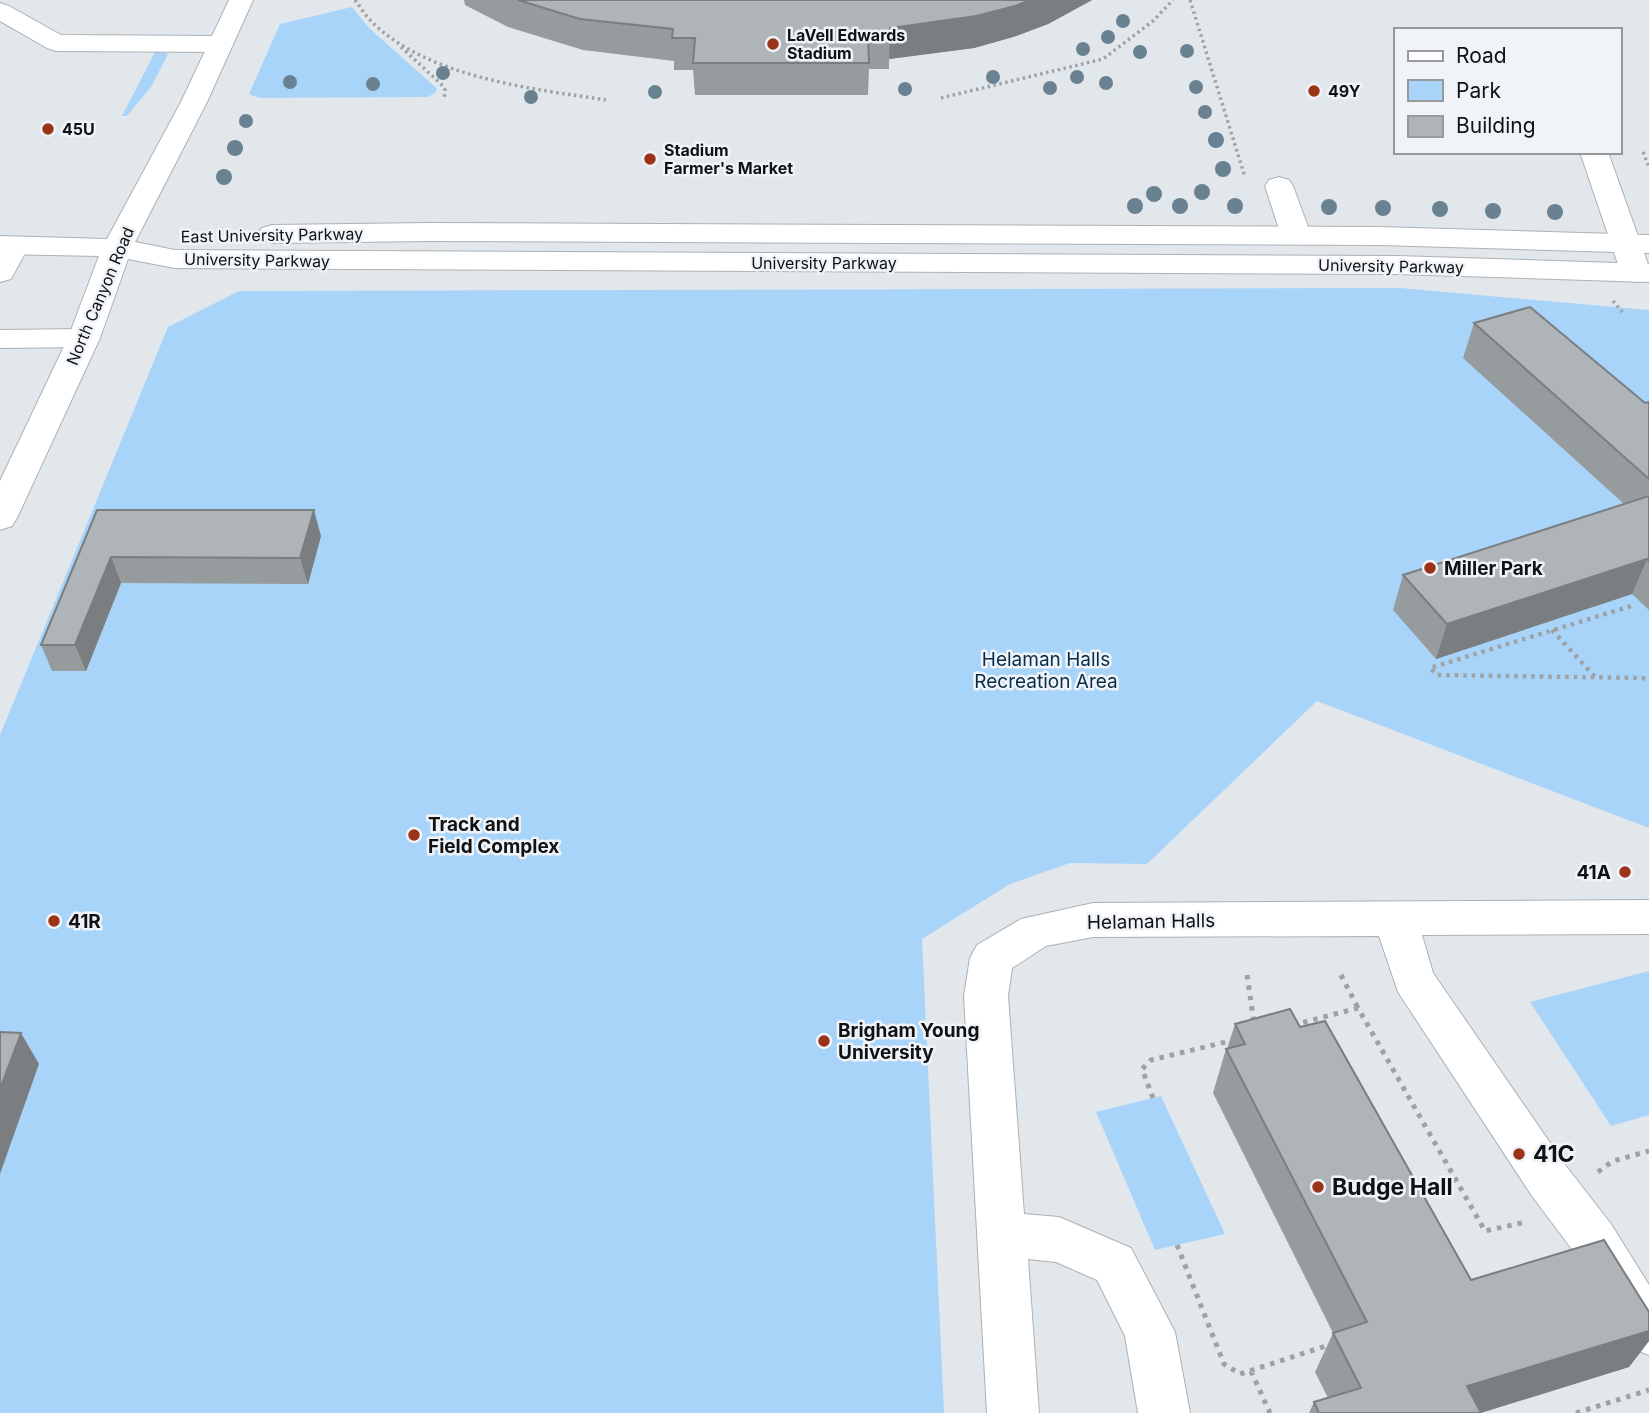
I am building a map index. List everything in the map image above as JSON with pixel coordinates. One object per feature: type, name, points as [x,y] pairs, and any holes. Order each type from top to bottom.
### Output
[{"type":"main road","name":"North Canyon Road","points":[[0,518],[84,338],[117,248],[194,102],[241,0]]},
{"type":"main road","points":[[0,11],[57,43],[220,44]]},
{"type":"main road","points":[[1595,154],[1637,244],[1642,273]]},
{"type":"main road","points":[[1279,186],[1296,235]]},
{"type":"main road","name":"East University Parkway","points":[[117,248],[188,234],[428,232]]},
{"type":"main road","name":"University Parkway","points":[[428,232],[1296,235],[1637,244]]},
{"type":"main road","points":[[0,273],[7,246]]},
{"type":"main road","name":"University Parkway","points":[[7,246],[117,248],[188,259],[1397,265],[1642,273]]},
{"type":"main road","points":[[0,339],[84,338]]},
{"type":"main road","name":"Helaman Halls","points":[[1013,1413],[986,996],[992,958],[1035,931],[1093,920],[1649,917]]},
{"type":"main road","points":[[1395,918],[1413,979],[1563,1199],[1594,1240],[1649,1331]]},
{"type":"main road","points":[[1002,1234],[1059,1240],[1114,1264],[1150,1332],[1164,1413]]},
{"type":"path","points":[[355,0],[361,10],[441,84],[445,90],[444,100]]},
{"type":"path","points":[[941,98],[1103,59],[1153,21],[1173,0]]},
{"type":"path","points":[[1190,0],[1246,181]]},
{"type":"path","points":[[396,42],[474,75],[607,100]]},
{"type":"path","points":[[559,93],[565,100]]},
{"type":"path","points":[[1643,152],[1649,167]]},
{"type":"path","points":[[1631,606],[1430,668],[1437,676],[1649,681]]},
{"type":"path","points":[[1552,630],[1596,678]]},
{"type":"path","points":[[1247,975],[1255,1035]]},
{"type":"path","points":[[1341,975],[1485,1231],[1543,1218],[1563,1199],[1613,1161],[1649,1151]]},
{"type":"path","points":[[1281,1028],[1358,1009]]},
{"type":"path","points":[[1153,1098],[1142,1069],[1151,1060],[1243,1037]]},
{"type":"path","points":[[1177,1245],[1224,1364],[1240,1374],[1338,1342]]},
{"type":"path","points":[[1251,1371],[1270,1413]]},
{"type":"path","points":[[1576,1413],[1649,1390]]},
{"type":"green space","points":[[352,7],[368,27],[437,89],[435,93],[428,97],[259,98],[249,94],[280,24]]},
{"type":"green space","points":[[156,50],[168,54],[151,87],[127,116],[122,116]]},
{"type":"green space","name":"Brigham Young University","points":[[1400,288],[1649,310],[1649,828],[1317,701],[1147,864],[1070,863],[1010,884],[922,939],[944,1413],[0,1413],[0,735],[168,327],[239,291]]},
{"type":"green space","points":[[1649,971],[1649,1115],[1611,1126],[1530,1002]]},
{"type":"green space","points":[[1161,1096],[1225,1234],[1155,1250],[1096,1112]]},
{"type":"building","points":[[518,0],[1031,0],[976,16],[890,28],[890,38],[868,38],[869,63],[693,63],[695,38],[672,38],[673,29],[580,19]]},
{"type":"building","points":[[1530,307],[1645,403],[1649,402],[1649,479],[1474,323]]},
{"type":"building","points":[[1649,496],[1649,561],[1647,559],[1447,624],[1403,575]]},
{"type":"building","points":[[97,510],[314,510],[300,558],[111,557],[75,645],[41,645]]},
{"type":"building","name":"Budge Hall","points":[[1290,1009],[1300,1027],[1325,1021],[1471,1280],[1604,1240],[1649,1312],[1649,1331],[1467,1386],[1481,1413],[1319,1413],[1314,1402],[1361,1388],[1333,1333],[1367,1322],[1226,1049],[1245,1044],[1235,1024]]},
{"type":"building","points":[[0,1032],[21,1033],[0,1089]]},
{"type":"place","name":"LaVell Edwards Stadium","points":[[773,44]]},
{"type":"place","name":"49Y","points":[[1314,91]]},
{"type":"place","name":"45U","points":[[48,129]]},
{"type":"place","name":"Stadium Farmer's Market","points":[[650,159]]},
{"type":"place","name":"Miller Park","points":[[1430,568]]},
{"type":"place","name":"Track and Field Complex","points":[[414,835]]},
{"type":"place","name":"41A","points":[[1625,872]]},
{"type":"place","name":"41R","points":[[54,921]]},
{"type":"place","name":"Brigham Young University","points":[[824,1041]]},
{"type":"place","name":"41C","points":[[1519,1154]]},
{"type":"place","name":"Budge Hall","points":[[1318,1187]]},
{"type":"park label","name":"Helaman Halls Recreation Area","points":[[1046,670]]}]
